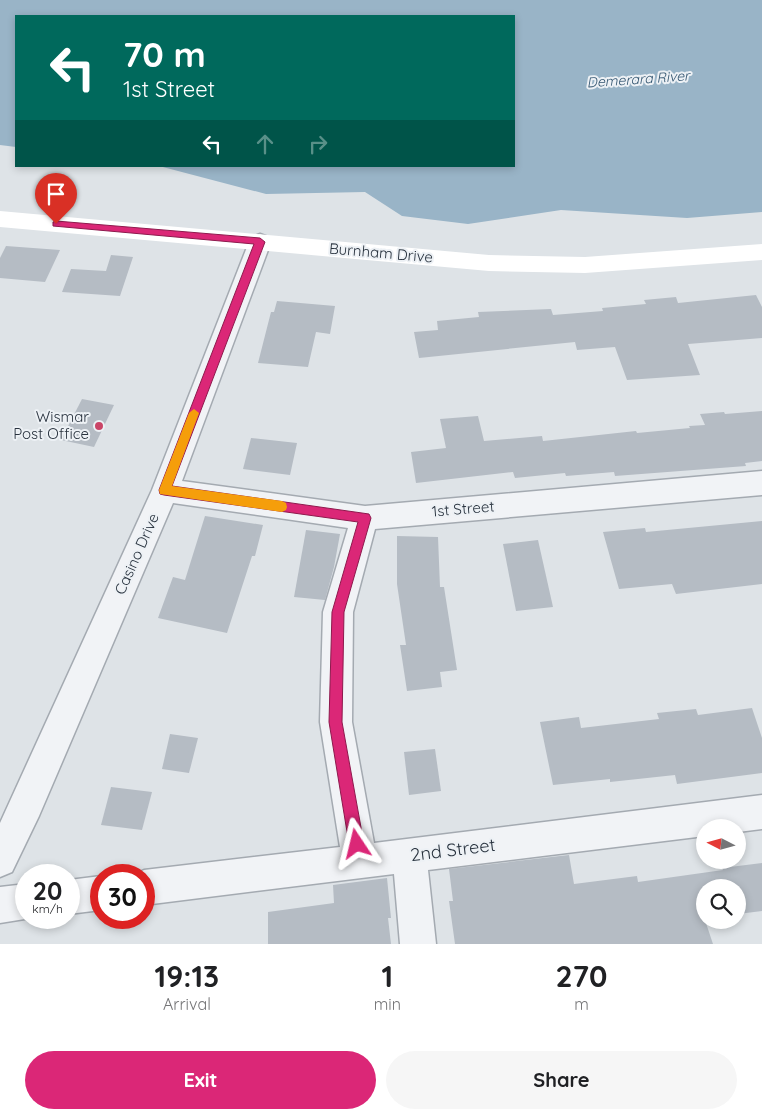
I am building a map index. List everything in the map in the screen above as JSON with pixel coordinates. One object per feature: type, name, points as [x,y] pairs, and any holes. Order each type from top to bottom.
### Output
[{"type":"street","name":"Burnham Drive","points":[[0,219],[490,263],[585,265],[762,252]]},
{"type":"street","name":"Casino Drive","points":[[0,860],[31,795],[164,490],[260,242]]},
{"type":"street","name":"1st Street","points":[[164,490],[365,518],[762,483]]},
{"type":"street","points":[[360,861],[336,722],[338,612],[365,518]]},
{"type":"street","name":"2nd Street","points":[[155,887],[762,812]]},
{"type":"street","points":[[409,856],[418,944]]},
{"type":"street","points":[[0,905],[15,903]]},
{"type":"water","name":"Demerara River","points":[[0,0],[762,0],[762,212],[687,218],[561,210],[468,224],[402,216],[365,192],[266,194],[163,167],[515,167],[515,15],[15,15],[15,147],[0,145]]},
{"type":"building","points":[[6,246],[60,250],[45,282],[0,278],[0,258]]},
{"type":"building","points":[[111,255],[133,257],[120,296],[62,292],[71,269],[106,271]]},
{"type":"building","points":[[756,295],[762,307],[762,338],[688,344],[700,375],[627,380],[615,347],[577,350],[575,342],[419,358],[414,332],[438,330],[437,321],[479,317],[478,312],[551,309],[553,315],[603,311],[602,308],[646,304],[644,300],[676,297],[678,303]]},
{"type":"building","points":[[277,301],[335,306],[330,334],[316,332],[308,367],[258,363],[271,312],[274,312]]},
{"type":"building","points":[[82,399],[114,405],[94,447],[61,440]]},
{"type":"building","points":[[762,411],[762,461],[745,463],[746,466],[615,476],[614,472],[566,476],[565,473],[515,478],[513,472],[416,483],[411,452],[446,448],[440,419],[478,416],[484,441],[542,436],[543,441],[636,431],[637,433],[690,428],[689,426],[705,425],[700,414]]},
{"type":"building","points":[[251,438],[297,443],[290,475],[243,469]]},
{"type":"building","points":[[205,516],[263,525],[255,556],[252,556],[227,633],[158,618],[173,577],[185,580]]},
{"type":"building","points":[[762,521],[762,584],[676,594],[672,584],[619,589],[603,532],[645,528],[646,532]]},
{"type":"building","points":[[306,530],[340,534],[325,600],[294,597]]},
{"type":"building","points":[[397,536],[438,537],[440,587],[444,587],[457,670],[440,672],[442,687],[407,691],[400,645],[406,645],[397,584]]},
{"type":"building","points":[[538,540],[553,607],[516,611],[503,544]]},
{"type":"building","points":[[752,708],[762,738],[762,773],[677,784],[675,775],[610,782],[610,779],[553,785],[540,722],[579,717],[581,728],[659,719],[657,713],[696,709],[698,715]]},
{"type":"building","points":[[170,734],[198,738],[189,773],[162,769]]},
{"type":"building","points":[[435,749],[441,791],[409,795],[404,752]]},
{"type":"building","points":[[111,787],[152,792],[142,830],[101,825]]},
{"type":"building","points":[[569,855],[574,884],[637,876],[638,882],[722,869],[746,869],[746,865],[762,863],[762,911],[746,913],[746,879],[696,879],[696,929],[708,929],[713,944],[455,944],[449,901],[453,901],[449,869]]},
{"type":"building","points":[[387,878],[391,918],[388,918],[391,944],[268,944],[268,912],[334,903],[333,885]]},
{"type":"slow traffic","points":[[194,413],[164,490],[282,507]]},
{"type":"place","name":"Wismar Post Office","points":[[99,426]]},
{"type":"route","points":[[56,224],[260,242],[164,490],[365,518],[338,612],[336,722],[357,844]]}]
